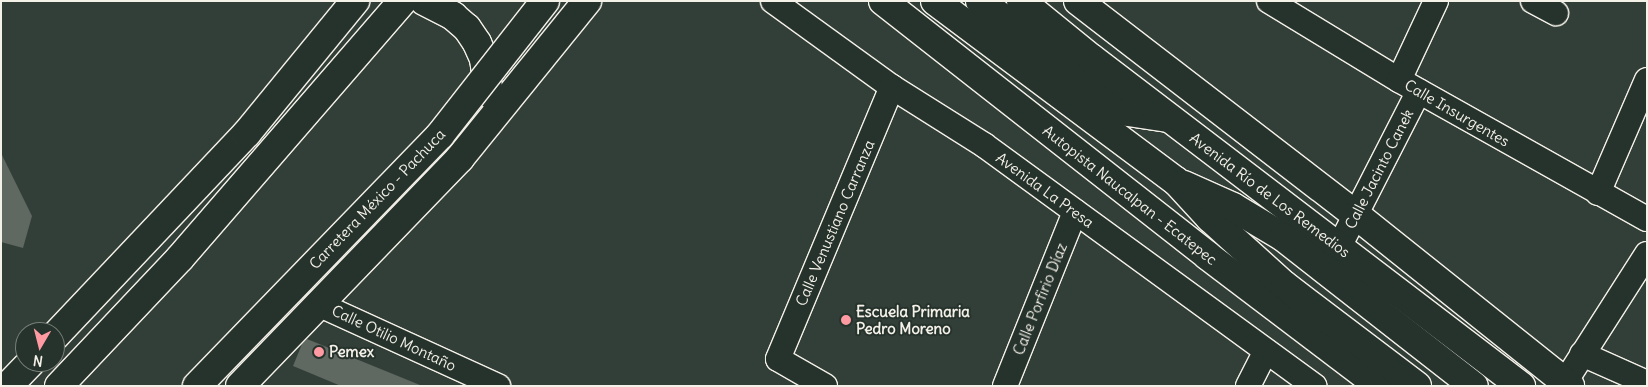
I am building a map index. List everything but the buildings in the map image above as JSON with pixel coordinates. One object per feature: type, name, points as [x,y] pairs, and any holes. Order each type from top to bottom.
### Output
[{"type":"highway","points":[[65,325],[247,133],[348,9],[371,1]]},
{"type":"highway","points":[[59,386],[180,258],[403,1]]},
{"type":"highway","points":[[424,1],[439,7],[466,28],[484,59],[489,94],[482,129]]},
{"type":"highway","name":"Carretera México - Pachuca","points":[[197,386],[440,135],[545,1]]},
{"type":"highway","points":[[240,386],[460,158],[587,1]]},
{"type":"highway","name":"Autopista Naucalpan - Ecatepec","points":[[883,1],[1208,256],[1380,386]]},
{"type":"highway","name":"Autopista Naucalpan - Ecatepec","points":[[935,1],[1176,181],[1210,218],[1284,285],[1417,386]]},
{"type":"highway","points":[[980,1],[1128,112],[1170,118]]},
{"type":"highway","name":"Avenida Río de Los Remedios","points":[[1021,1],[1170,118],[1520,386]]},
{"type":"highway","points":[[1078,1],[1356,215],[1567,384]]},
{"type":"highway","name":"Autopista Naucalpan - Ecatepec","points":[[1176,181],[1233,206],[1283,237],[1474,386]]},
{"type":"highway","points":[[8,386],[21,372]]},
{"type":"street","name":"Avenida La Presa","points":[[773,1],[892,87],[984,145],[1314,386]]},
{"type":"street","name":"Calle Insurgentes","points":[[1269,1],[1409,86],[1647,219]]},
{"type":"street","name":"Calle Jacinto Canek","points":[[1339,248],[1356,215],[1409,86],[1436,1]]},
{"type":"street","points":[[1534,1],[1556,13]]},
{"type":"street","points":[[1598,192],[1647,80]]},
{"type":"street","name":"Calle Venustiano Carranza","points":[[822,385],[778,359],[892,87]]},
{"type":"street","name":"Calle Porfirio Díaz","points":[[1005,386],[1075,212]]},
{"type":"street","points":[[1567,384],[1582,354],[1647,254]]},
{"type":"street","name":"Calle Otilio Montaño","points":[[318,304],[498,386]]},
{"type":"street","points":[[1248,386],[1266,351]]},
{"type":"street","points":[[1582,354],[1647,383]]},
{"type":"place","name":"Escuela Primaria Pedro Moreno","points":[[846,320]]},
{"type":"place","name":"Pemex","points":[[319,352]]}]
